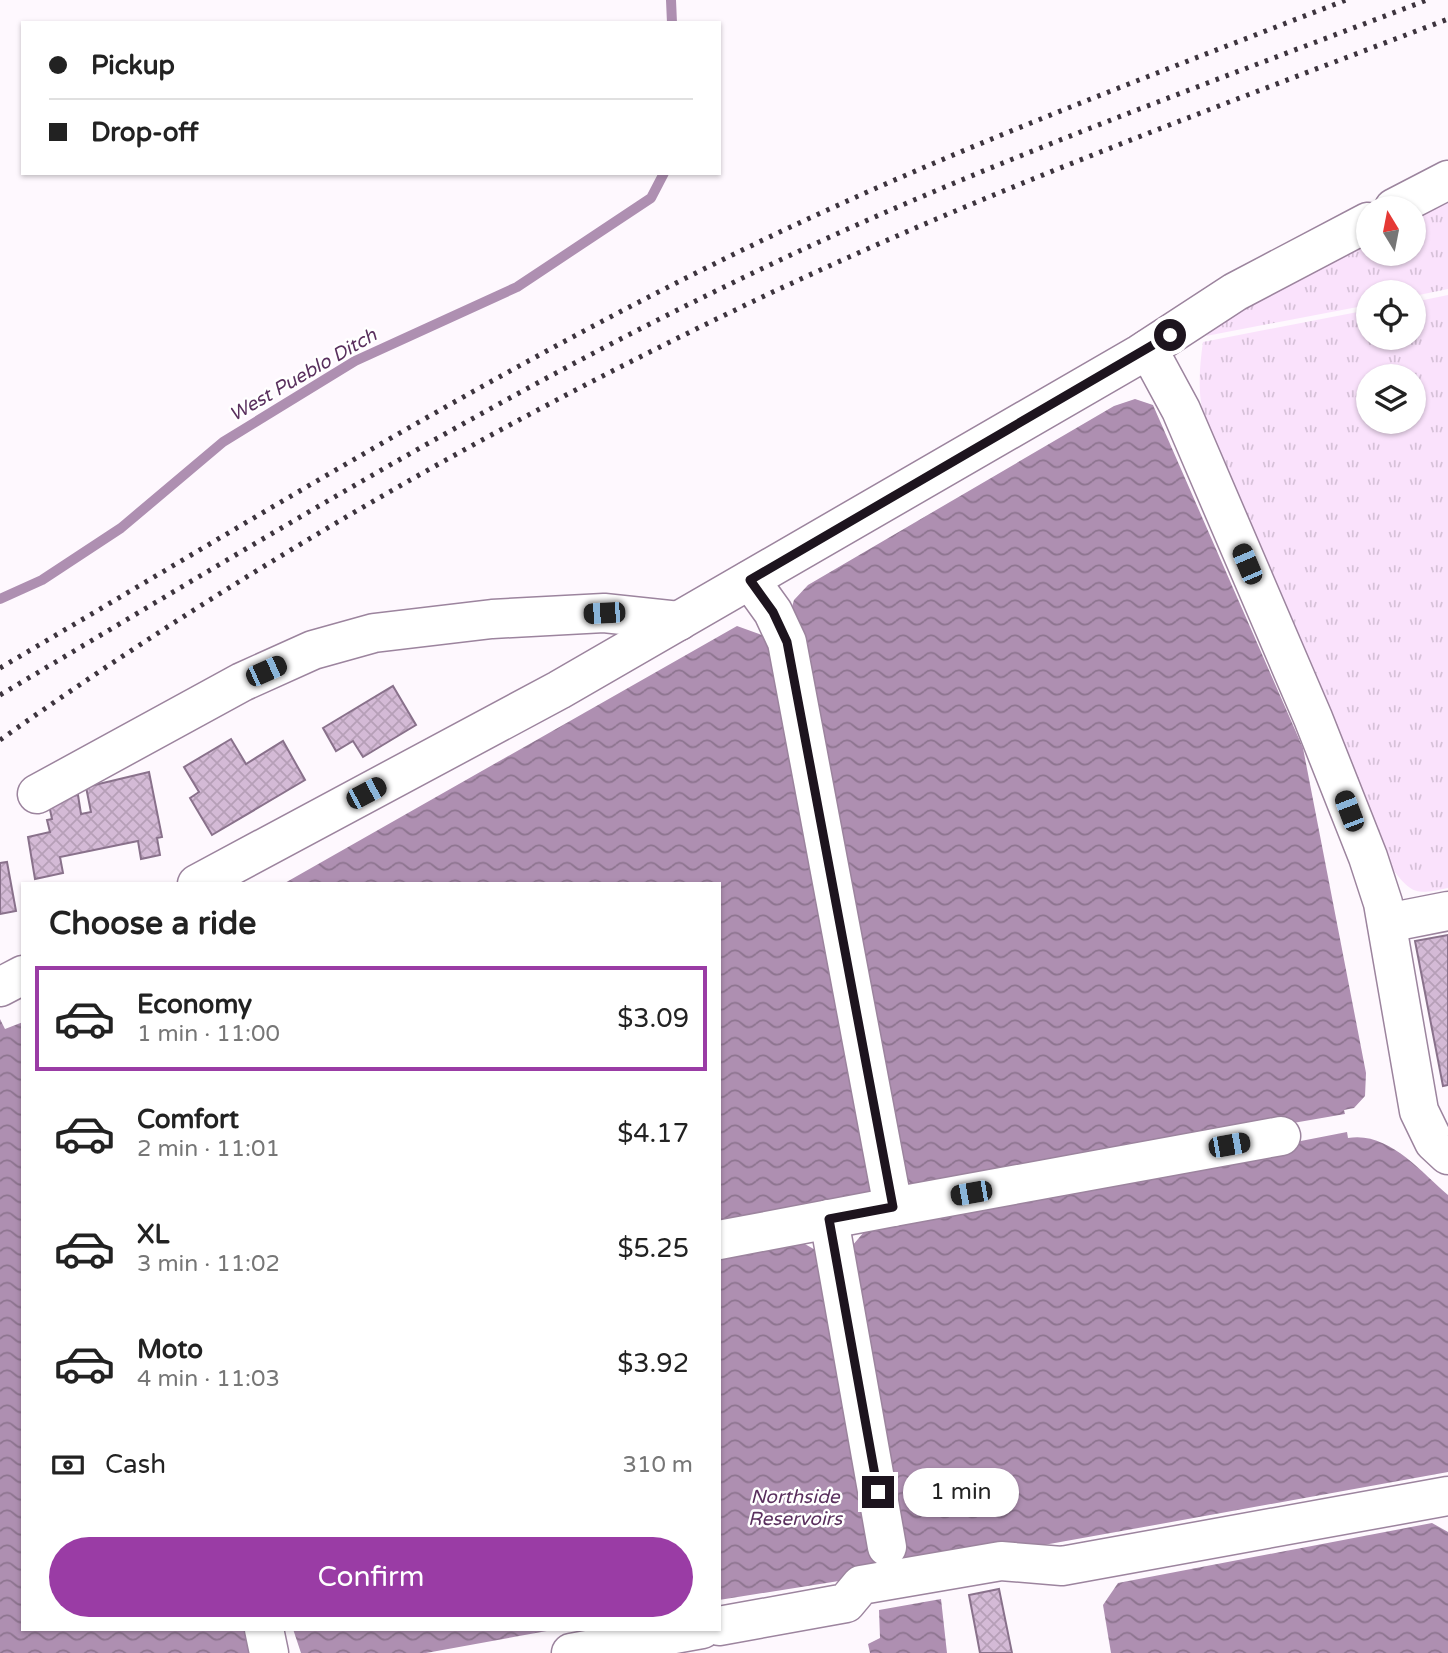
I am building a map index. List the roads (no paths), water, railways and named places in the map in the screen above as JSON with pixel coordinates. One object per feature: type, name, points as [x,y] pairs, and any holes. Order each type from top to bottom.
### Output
[{"type":"lane","points":[[1417,196],[1448,180]]},
{"type":"lane","points":[[201,882],[559,690],[1148,349],[1235,292],[1356,228]]},
{"type":"lane","points":[[1148,349],[1181,410],[1313,718],[1368,857],[1387,923],[1419,1111],[1441,1135]]},
{"type":"lane","points":[[750,580],[773,612],[787,642],[893,1207]]},
{"type":"lane","points":[[37,794],[242,682],[313,650],[374,633],[492,619],[604,613],[679,621]]},
{"type":"lane","points":[[1387,923],[1448,911]]},
{"type":"lane","points":[[0,986],[21,976]]},
{"type":"lane","points":[[721,1240],[1281,1136]]},
{"type":"lane","points":[[829,1219],[887,1547]]},
{"type":"lane","points":[[721,1626],[846,1603],[861,1585],[1001,1561],[1062,1566],[1448,1496]]},
{"type":"lane","points":[[264,1631],[269,1653]]},
{"type":"lane","points":[[570,1653],[691,1631]]},
{"type":"water","points":[[1135,399],[1153,405],[1303,748],[1366,1073],[1365,1096],[1354,1108],[1344,1110],[1345,1114],[917,1188],[900,1176],[791,610],[794,600],[808,585],[1114,406]]},
{"type":"water","points":[[737,626],[765,636],[782,656],[878,1182],[863,1200],[721,1227],[721,882],[287,882]]},
{"type":"water","points":[[0,1019],[5,1029],[21,1023],[21,1631],[249,1631],[254,1653],[0,1653]]},
{"type":"water","points":[[1347,1132],[1348,1138],[1363,1137],[1390,1147],[1448,1195],[1448,1472],[895,1572],[846,1253],[870,1225]]},
{"type":"water","name":"Northside Reservoirs","points":[[796,1239],[826,1256],[889,1573],[721,1600],[721,1253]]},
{"type":"water","points":[[1432,1523],[1448,1532],[1448,1653],[1111,1653],[1103,1605],[1118,1583]]},
{"type":"water","points":[[941,1599],[947,1653],[870,1653],[868,1644],[880,1638],[879,1610]]},
{"type":"water","points":[[294,1631],[547,1631],[426,1653],[301,1653]]},
{"type":"waterway","name":"West Pueblo Ditch","points":[[671,0],[672,21]]},
{"type":"waterway","name":"West Pueblo Ditch","points":[[0,599],[42,580],[121,528],[223,442],[355,361],[517,287],[651,198],[663,175]]},
{"type":"railway","points":[[0,668],[445,407],[718,262],[950,156],[1346,0]]},
{"type":"railway","points":[[0,695],[448,432],[631,333],[724,287],[896,208],[1072,135],[1427,0]]},
{"type":"railway","points":[[0,740],[186,615],[281,556],[476,444],[674,340],[858,253],[1025,182],[1448,19]]}]
